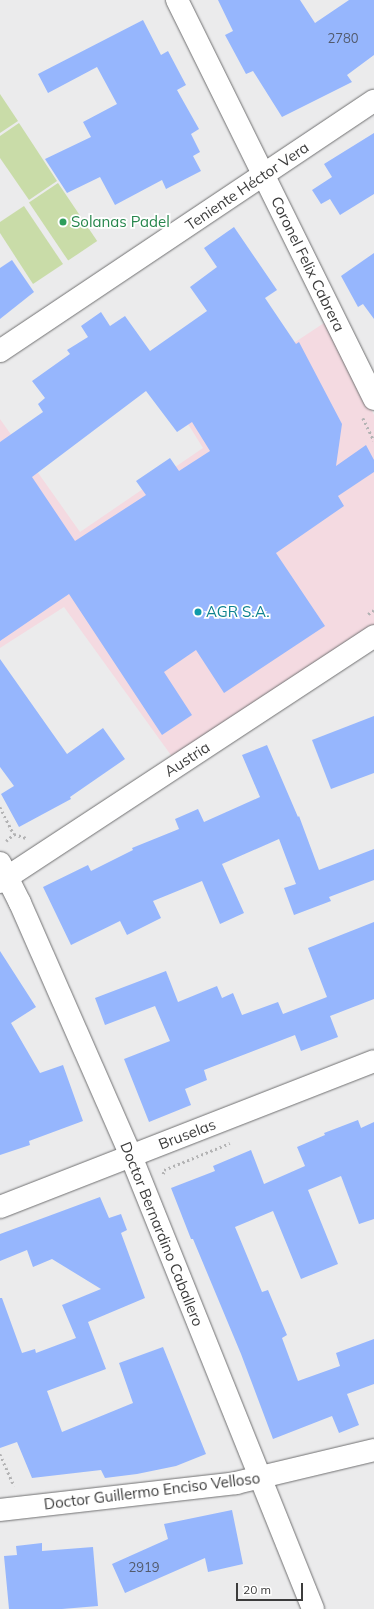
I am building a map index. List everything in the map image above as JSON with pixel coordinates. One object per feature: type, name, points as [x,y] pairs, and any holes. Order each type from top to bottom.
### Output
[{"type":"street","name":"Coronel Felix Cabrera","points":[[177,0],[374,400]]},
{"type":"street","name":"Teniente Héctor Vera","points":[[0,351],[374,101]]},
{"type":"street","name":"Austria","points":[[2,874],[374,636]]},
{"type":"street","name":"Doctor Bernardino Caballero","points":[[2,874],[131,1156],[313,1609]]},
{"type":"street","name":"Bruselas","points":[[0,1206],[374,1061]]},
{"type":"street","name":"Doctor Guillermo Enciso Velloso","points":[[1,1507],[236,1483],[374,1450]]},
{"type":"path","points":[[6,842],[14,834]]},
{"type":"path","points":[[0,1454],[14,1488],[18,1490]]},
{"type":"shaded area","points":[[327,321],[374,415],[374,626],[173,758],[64,607],[0,648],[0,419],[80,532],[203,448],[183,416]]},
{"type":"green space","points":[[0,94],[18,121],[0,133]]},
{"type":"green space","name":"Solanas Padel","points":[[19,123],[57,181],[29,200],[0,158],[0,136]]},
{"type":"green space","name":"Solanas Padel","points":[[58,183],[97,241],[68,261],[29,203]]},
{"type":"green space","name":"Solanas Padel","points":[[24,206],[63,264],[33,284],[0,233],[0,222]]},
{"type":"building","points":[[218,0],[300,0],[315,23],[349,0],[374,0],[374,55],[347,75],[352,82],[282,117],[253,71],[246,74],[225,35],[233,31]]},
{"type":"building","points":[[143,20],[161,55],[168,51],[186,85],[177,90],[199,129],[191,134],[200,152],[193,156],[201,171],[166,189],[162,180],[115,205],[100,177],[67,193],[45,159],[91,137],[83,122],[117,104],[97,67],[48,93],[38,74]]},
{"type":"building","points":[[374,133],[374,194],[340,215],[330,199],[321,204],[312,190],[332,177],[324,164]]},
{"type":"building","points":[[234,227],[277,290],[265,298],[296,344],[299,342],[342,424],[336,466],[366,445],[374,460],[374,472],[338,496],[344,506],[276,553],[325,626],[224,693],[196,650],[164,672],[192,715],[162,735],[69,594],[0,641],[0,442],[43,412],[38,404],[45,398],[32,381],[70,354],[67,350],[88,337],[81,326],[101,312],[110,326],[125,316],[150,351],[207,311],[190,287],[217,267],[204,248]],"holes":[[[146,391],[177,432],[192,422],[210,451],[179,471],[170,458],[136,481],[146,495],[75,541],[32,477]]]},
{"type":"building","points":[[374,253],[374,319],[363,304],[358,307],[341,276]]},
{"type":"building","points":[[12,260],[34,292],[0,319],[0,268]]},
{"type":"building","points":[[0,659],[67,754],[103,728],[125,759],[70,797],[71,799],[19,827],[1,794],[14,786],[0,767]]},
{"type":"building","points":[[374,716],[374,773],[331,789],[312,740]]},
{"type":"building","points":[[267,745],[298,817],[299,816],[319,870],[374,849],[374,880],[329,897],[331,901],[294,915],[284,888],[296,884],[279,839],[222,864],[244,913],[220,924],[202,881],[153,901],[161,918],[127,935],[120,921],[71,945],[43,887],[88,865],[91,871],[133,850],[132,848],[179,829],[175,819],[198,809],[204,822],[260,797],[242,755]]},
{"type":"building","points":[[374,922],[374,999],[330,1016],[338,1037],[301,1051],[295,1035],[204,1070],[207,1080],[185,1089],[191,1105],[149,1122],[124,1059],[170,1041],[155,1006],[105,1025],[95,998],[166,971],[178,1002],[217,986],[222,998],[233,993],[242,1015],[278,1002],[283,1014],[327,997],[308,948]]},
{"type":"building","points":[[0,951],[36,1007],[11,1023],[40,1073],[63,1065],[83,1121],[29,1141],[30,1145],[0,1155]]},
{"type":"building","points":[[358,1120],[361,1128],[374,1122],[374,1219],[359,1224],[341,1176],[308,1190],[338,1264],[301,1279],[273,1211],[235,1227],[262,1292],[268,1290],[287,1335],[282,1338],[298,1381],[340,1366],[336,1353],[374,1339],[374,1384],[347,1394],[359,1425],[339,1433],[332,1416],[273,1439],[241,1354],[193,1239],[191,1239],[171,1188],[215,1171],[213,1166],[251,1150],[264,1184],[305,1166],[297,1147],[325,1135],[324,1133]]},
{"type":"building","points":[[100,1197],[109,1218],[121,1214],[127,1230],[121,1233],[145,1298],[88,1322],[106,1369],[47,1391],[62,1432],[133,1403],[119,1363],[163,1347],[206,1454],[176,1466],[137,1474],[105,1478],[101,1470],[32,1478],[17,1442],[0,1448],[0,1298],[2,1298],[22,1353],[35,1349],[36,1353],[76,1338],[62,1305],[101,1289],[52,1259],[33,1267],[27,1250],[0,1261],[0,1234]]},
{"type":"building","points":[[232,1510],[243,1564],[208,1572],[205,1558],[125,1593],[112,1564],[168,1539],[164,1524]]},
{"type":"building","points":[[42,1543],[42,1551],[93,1547],[98,1606],[62,1609],[9,1609],[4,1556],[17,1555],[16,1546]]},
{"type":"place","name":"Solanas Padel","points":[[63,222]]},
{"type":"place","name":"AGR S.A.","points":[[198,612]]}]
